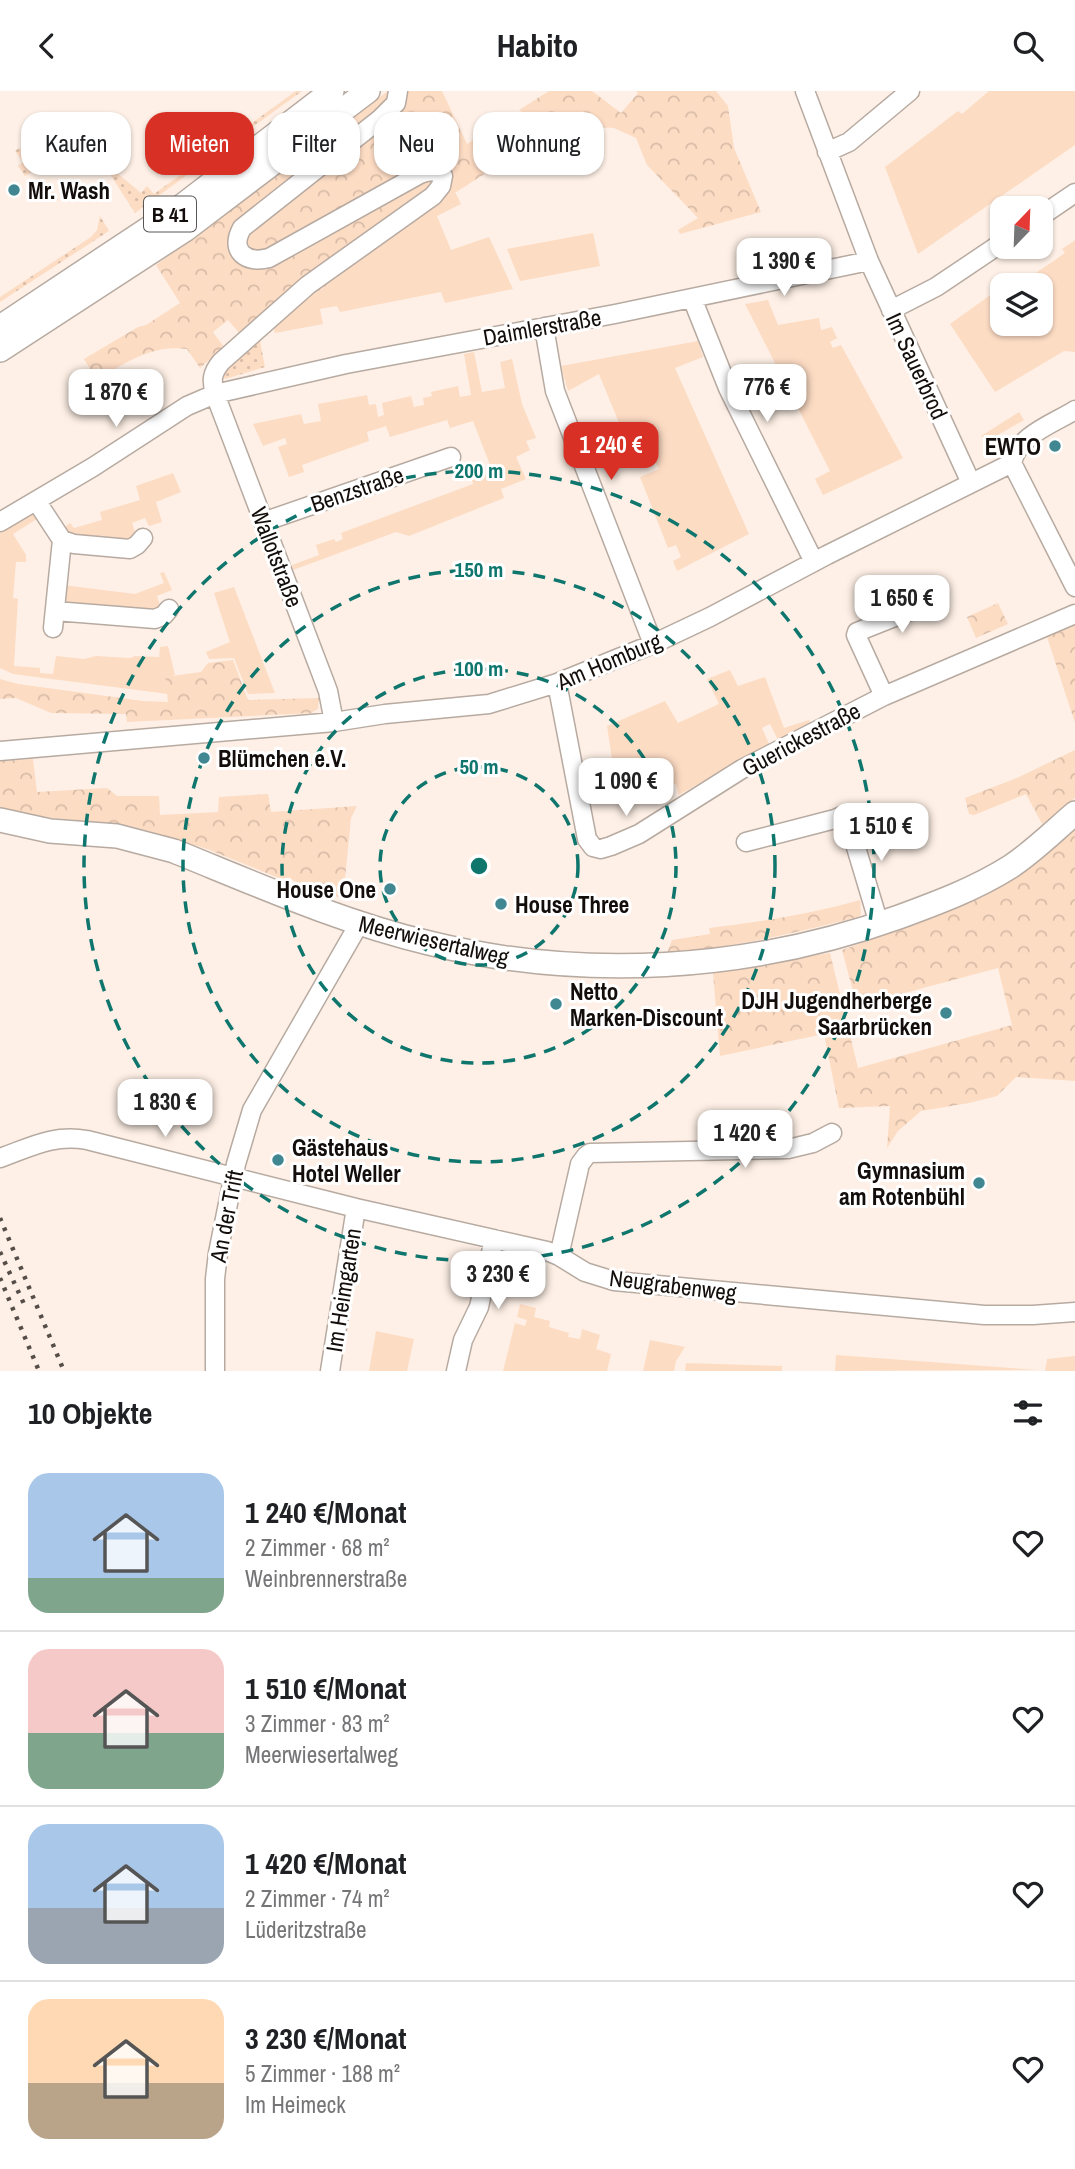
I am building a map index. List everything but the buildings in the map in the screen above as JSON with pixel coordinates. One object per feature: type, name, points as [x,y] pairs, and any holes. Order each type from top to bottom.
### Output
[{"type":"main road","name":"B 41","points":[[0,327],[178,209],[332,91]]},
{"type":"main road","name":"B 41","points":[[0,349],[195,222],[368,91]]},
{"type":"main road","name":"Meerwiesertalweg","points":[[0,820],[32,828],[94,833],[148,843],[359,924],[432,944],[539,962],[618,966],[707,962],[832,938],[879,924],[942,902],[987,880],[1031,851],[1075,813]]},
{"type":"street","points":[[215,394],[212,378],[221,362],[308,285],[433,196],[441,186],[443,176],[440,173],[429,171],[420,174],[269,258],[252,260],[243,255],[238,247],[238,236],[242,227],[380,119],[396,103],[398,91]]},
{"type":"street","name":"Im Sauerbrod","points":[[805,91],[869,261],[971,483]]},
{"type":"street","points":[[827,152],[849,142],[910,91]]},
{"type":"street","points":[[1054,207],[1075,193]]},
{"type":"street","points":[[891,310],[936,287],[990,251]]},
{"type":"street","name":"Daimlerstraße","points":[[0,522],[37,502],[187,406],[215,394],[346,364],[692,298],[869,261]]},
{"type":"street","points":[[692,298],[727,388],[814,562]]},
{"type":"street","points":[[544,327],[555,391],[653,644]]},
{"type":"street","name":"Wallotstraße","points":[[215,394],[328,691],[334,722]]},
{"type":"street","name":"Am Homburg","points":[[0,751],[334,722],[489,704],[557,684],[710,617],[1012,463],[1014,452],[1021,443],[1075,410]]},
{"type":"street","name":"Benzstraße","points":[[263,521],[451,457]]},
{"type":"street","points":[[1012,463],[1075,587]]},
{"type":"street","points":[[37,502],[62,540],[74,544],[130,549],[143,538]]},
{"type":"street","points":[[62,540],[54,619],[155,619],[169,609]]},
{"type":"street","name":"Guerickestraße","points":[[884,697],[857,632],[925,605]]},
{"type":"street","name":"Guerickestraße","points":[[557,684],[587,839],[593,847],[601,849],[648,828],[742,769],[884,697],[1075,614]]},
{"type":"street","points":[[746,842],[846,814],[879,924]]},
{"type":"street","name":"An der Trift","points":[[215,1371],[215,1279],[218,1253],[233,1177],[252,1110],[359,924]]},
{"type":"street","points":[[559,1256],[580,1164],[590,1153],[788,1149],[813,1143],[832,1133]]},
{"type":"street","name":"Neugrabenweg","points":[[0,1158],[51,1139],[74,1137],[356,1208],[547,1251],[592,1275],[614,1281],[984,1315],[1075,1312]]},
{"type":"street","name":"Im Heimgarten","points":[[330,1371],[356,1208]]},
{"type":"street","points":[[456,1371],[463,1340],[479,1307],[494,1239]]},
{"type":"street","points":[[215,1347],[230,1371]]},
{"type":"green space","points":[[296,91],[302,91],[273,112],[268,112],[268,116],[254,126],[254,121]]},
{"type":"green space","points":[[388,91],[442,91],[452,112],[374,112],[374,175],[459,175],[459,127],[467,144],[473,140],[473,175],[483,175],[420,215],[273,326],[241,335],[228,320],[213,332],[224,347],[200,368],[187,349],[175,348],[143,355],[104,375],[99,368],[92,372],[84,359],[180,303],[156,265],[276,175],[360,175],[360,112]]},
{"type":"green space","points":[[549,91],[592,91],[621,113],[638,93],[636,91],[716,91],[728,106],[734,148],[761,212],[680,234],[678,230],[698,218],[647,165],[636,138],[614,128],[604,127],[604,112],[519,110]]},
{"type":"green space","points":[[989,91],[1075,91],[1075,145],[1002,196],[990,196],[990,204],[918,254],[885,167],[958,111],[962,114]]},
{"type":"green space","points":[[21,149],[21,159],[15,151]]},
{"type":"green space","points":[[111,175],[119,175],[141,193],[147,186],[154,194],[180,175],[187,175],[135,213]]},
{"type":"green space","points":[[39,178],[47,183],[59,201],[37,197],[28,183]]},
{"type":"green space","points":[[455,192],[461,204],[437,216],[451,250],[489,237],[513,289],[445,303],[441,292],[340,312],[337,306],[320,309],[323,324],[275,333],[273,326],[420,215]]},
{"type":"green space","points":[[100,216],[109,231],[0,302],[0,297],[91,237],[97,230]]},
{"type":"green space","points":[[593,233],[600,266],[520,281],[507,249]]},
{"type":"green space","points":[[1075,240],[1075,352],[1064,351],[995,392],[950,324],[990,295],[990,336],[1053,336],[1053,273],[1036,273],[1065,253],[1062,249]]},
{"type":"green space","points":[[768,300],[778,325],[819,318],[821,330],[832,327],[837,338],[830,342],[833,348],[841,345],[903,458],[823,495],[815,479],[830,471],[745,304]]},
{"type":"green space","points":[[259,336],[265,367],[225,379],[224,369]]},
{"type":"green space","points":[[698,341],[703,357],[675,368],[749,534],[677,571],[673,561],[681,557],[676,545],[668,548],[640,477],[659,469],[646,445],[630,450],[599,374],[568,391],[561,366]]},
{"type":"green space","points":[[474,352],[482,392],[505,388],[500,362],[512,359],[522,404],[536,438],[526,441],[530,450],[516,457],[526,479],[501,489],[504,498],[409,536],[396,532],[293,570],[292,565],[319,555],[316,545],[334,539],[336,542],[343,539],[341,533],[473,484],[470,473],[490,465],[473,421],[450,428],[447,420],[390,437],[386,426],[367,432],[369,441],[302,465],[304,472],[289,477],[278,447],[287,444],[285,438],[263,446],[253,424],[301,414],[304,424],[321,421],[318,404],[367,395],[369,405],[376,404],[378,417],[384,415],[382,403],[411,396],[414,407],[424,405],[423,398],[432,396],[431,392],[458,386],[460,397],[471,395],[464,354]]},
{"type":"green space","points":[[1019,412],[1024,420],[989,440],[981,436]]},
{"type":"green space","points":[[173,473],[181,492],[156,502],[162,522],[149,526],[145,518],[132,523],[135,532],[133,539],[72,536],[61,530],[70,523],[74,528],[102,520],[100,512],[140,500],[136,486]]},
{"type":"green space","points":[[35,509],[40,517],[13,534],[26,555],[26,562],[16,562],[13,598],[18,599],[14,666],[40,668],[40,673],[53,674],[56,656],[84,659],[96,656],[159,657],[160,647],[168,646],[175,675],[165,678],[168,694],[13,674],[0,668],[0,529]]},
{"type":"green space","points":[[164,572],[172,590],[157,596],[160,605],[154,614],[70,605],[63,598],[63,585],[135,594],[164,583],[160,573]]},
{"type":"green space","points":[[234,587],[275,693],[248,694],[234,658],[209,659],[206,652],[230,642],[214,593]]},
{"type":"green space","points":[[998,603],[1008,624],[976,638],[967,617]]},
{"type":"green space","points":[[1075,624],[1075,723],[1047,637]]},
{"type":"green space","points":[[233,660],[248,700],[319,698],[318,709],[311,713],[127,722],[126,714],[51,713],[16,698],[0,699],[0,679],[18,684],[168,702],[165,677],[201,672],[208,663]]},
{"type":"green space","points":[[730,670],[738,686],[765,677],[784,728],[809,720],[811,724],[778,740],[770,724],[762,728],[769,744],[679,795],[676,784],[639,794],[635,776],[615,779],[607,726],[665,701],[678,723],[719,704],[707,679]]},
{"type":"green space","points":[[1075,750],[1075,798],[1042,824],[1026,794],[974,815],[969,814],[965,798],[1019,777]]},
{"type":"green space","points":[[33,759],[37,792],[107,788],[117,796],[159,796],[160,815],[218,812],[219,797],[268,794],[271,812],[357,806],[351,818],[343,899],[292,880],[284,880],[207,849],[149,831],[119,824],[32,816],[0,808],[0,761]]},
{"type":"green space","points":[[1075,828],[1075,1081],[1016,1077],[997,1096],[921,1111],[898,1131],[887,1148],[890,1106],[839,1108],[824,1034],[720,1056],[713,973],[830,953],[858,1068],[1012,1025],[998,968],[871,1002],[854,995],[842,950],[927,920],[989,894],[1026,871]]},
{"type":"green space","points":[[860,900],[861,914],[858,917],[740,944],[667,953],[672,940],[710,934],[709,928],[785,917]]},
{"type":"green space","points":[[520,1304],[536,1308],[534,1317],[550,1321],[549,1327],[569,1333],[568,1337],[580,1339],[582,1329],[600,1335],[596,1349],[611,1354],[607,1371],[503,1371],[515,1323],[525,1326],[527,1320],[517,1317]]},
{"type":"green space","points":[[376,1331],[414,1339],[407,1371],[369,1371]]},
{"type":"green space","points":[[650,1340],[685,1347],[676,1361],[674,1371],[643,1371]]},
{"type":"green space","points":[[836,1355],[1037,1370],[835,1371]]},
{"type":"green space","points":[[1075,1356],[1075,1371],[1045,1371],[1047,1359]]},
{"type":"green space","points":[[686,1363],[782,1366],[782,1371],[685,1371]]},
{"type":"railway","points":[[0,1218],[64,1371]]},
{"type":"railway","points":[[0,1252],[24,1304]]},
{"type":"railway","points":[[0,1278],[39,1371]]},
{"type":"place","name":"Mr. Wash","points":[[14,190]]},
{"type":"place","name":"EWTO","points":[[1055,446]]},
{"type":"place","name":"Blümchen e.V.","points":[[204,758]]},
{"type":"place","name":"House One","points":[[390,889]]},
{"type":"place","name":"House Three","points":[[501,904]]},
{"type":"place","name":"Netto Marken-Discount","points":[[556,1004]]},
{"type":"place","name":"DJH Jugendherberge Saarbrücken","points":[[946,1013]]},
{"type":"place","name":"Gästehaus Hotel Weller","points":[[278,1160]]},
{"type":"place","name":"Gymnasium am Rotenbühl","points":[[979,1183]]}]
